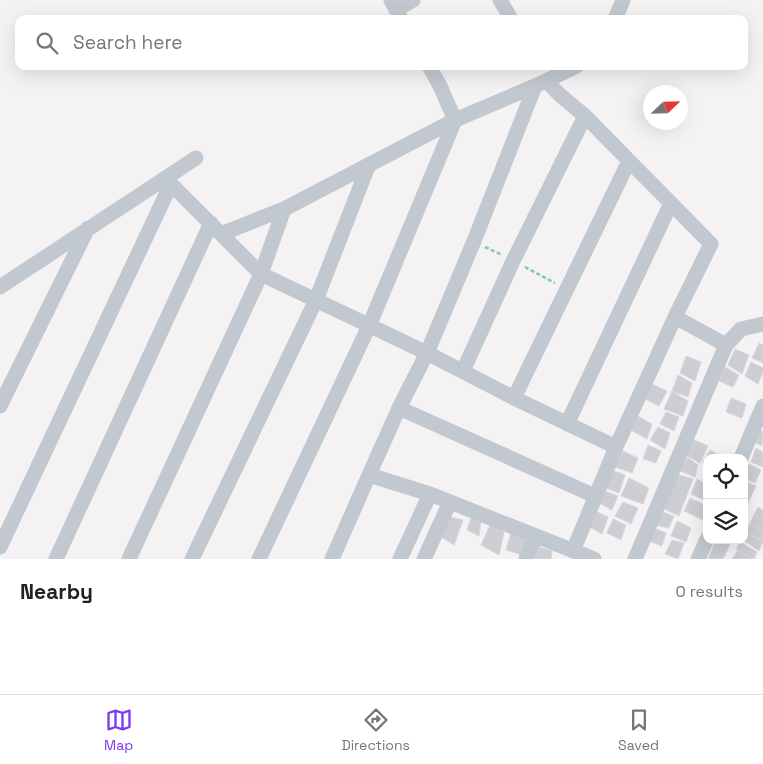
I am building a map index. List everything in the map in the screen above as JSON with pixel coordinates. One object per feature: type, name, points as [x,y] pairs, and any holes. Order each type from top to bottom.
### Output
[{"type":"street","points":[[396,10],[413,0]]},
{"type":"street","points":[[500,0],[509,15]]},
{"type":"street","points":[[616,15],[622,0]]},
{"type":"street","points":[[259,559],[369,326],[455,120],[433,70]]},
{"type":"street","points":[[56,559],[216,229],[284,209],[455,120],[568,70]]},
{"type":"street","points":[[540,83],[560,95],[585,116],[711,244],[675,317],[616,447],[573,550]]},
{"type":"street","points":[[332,559],[399,408],[427,353],[540,83]]},
{"type":"street","points":[[463,371],[513,261],[585,116]]},
{"type":"street","points":[[0,287],[88,228],[168,181],[196,158]]},
{"type":"street","points":[[514,398],[629,161]]},
{"type":"street","points":[[192,559],[316,300],[370,164]]},
{"type":"street","points":[[168,181],[261,274],[427,353],[514,398],[616,447]]},
{"type":"street","points":[[0,547],[168,181]]},
{"type":"street","points":[[568,424],[671,203]]},
{"type":"street","points":[[129,559],[261,274],[284,209]]},
{"type":"street","points":[[0,406],[88,228]]},
{"type":"street","points":[[675,317],[726,345]]},
{"type":"street","points":[[635,559],[726,345],[742,329],[763,324]]},
{"type":"street","points":[[743,454],[763,406]]},
{"type":"street","points":[[399,408],[595,496]]},
{"type":"street","points":[[369,474],[430,494],[594,559]]},
{"type":"street","points":[[430,494],[402,555],[422,559],[450,502]]},
{"type":"street","points":[[526,559],[536,536]]},
{"type":"street","points":[[698,559],[704,544]]},
{"type":"building","points":[[759,343],[763,345],[763,363],[752,358]]},
{"type":"building","points":[[735,349],[749,355],[742,374],[728,365]]},
{"type":"building","points":[[686,356],[701,362],[695,381],[680,373]]},
{"type":"building","points":[[751,362],[763,368],[758,384],[745,376]]},
{"type":"building","points":[[725,367],[739,375],[733,387],[719,381]]},
{"type":"building","points":[[678,375],[692,383],[688,397],[672,391]]},
{"type":"building","points":[[652,384],[667,391],[659,406],[645,399]]},
{"type":"building","points":[[672,391],[688,401],[683,416],[664,409]]},
{"type":"building","points":[[731,398],[746,404],[742,418],[726,412]]},
{"type":"building","points":[[666,412],[679,417],[674,431],[660,424]]},
{"type":"building","points":[[634,414],[652,424],[647,439],[629,429]]},
{"type":"building","points":[[658,427],[670,433],[665,449],[650,440]]},
{"type":"building","points":[[759,429],[763,432],[762,446],[753,442]]},
{"type":"building","points":[[692,439],[708,446],[700,463],[684,454]]},
{"type":"building","points":[[648,445],[661,451],[656,463],[643,459]]},
{"type":"building","points":[[756,448],[763,452],[763,467],[751,462]]},
{"type":"building","points":[[710,450],[717,454],[708,454]]},
{"type":"building","points":[[623,451],[638,458],[632,473],[615,467]]},
{"type":"building","points":[[687,457],[698,465],[695,477],[680,471]]},
{"type":"building","points":[[749,464],[761,470],[755,483],[748,480]]},
{"type":"building","points":[[614,471],[625,475],[619,493],[606,488]]},
{"type":"building","points":[[676,474],[693,479],[679,516],[662,508]]},
{"type":"building","points":[[629,478],[649,488],[643,504],[621,496]]},
{"type":"building","points":[[697,479],[703,483],[703,499],[691,494]]},
{"type":"building","points":[[748,483],[756,486],[748,503]]},
{"type":"building","points":[[605,491],[618,496],[612,510],[599,503]]},
{"type":"building","points":[[690,498],[703,504],[703,520],[684,511]]},
{"type":"building","points":[[623,502],[638,508],[631,524],[615,516]]},
{"type":"building","points":[[758,507],[763,510],[763,521],[754,515]]},
{"type":"building","points":[[595,511],[608,517],[602,534],[587,525]]},
{"type":"building","points":[[660,511],[674,516],[669,528],[655,525]]},
{"type":"building","points":[[754,515],[763,521],[763,531],[750,523]]},
{"type":"building","points":[[450,517],[463,520],[454,545],[441,537]]},
{"type":"building","points":[[471,518],[481,522],[479,536],[467,530]]},
{"type":"building","points":[[613,519],[626,525],[621,540],[607,533]]},
{"type":"building","points":[[677,521],[691,528],[686,542],[671,536]]},
{"type":"building","points":[[750,523],[763,531],[763,541],[748,534]]},
{"type":"building","points":[[490,525],[504,532],[499,555],[481,545]]},
{"type":"building","points":[[654,528],[666,533],[662,546],[649,541]]},
{"type":"building","points":[[511,532],[528,541],[522,555],[506,550]]},
{"type":"building","points":[[748,534],[763,541],[759,551],[748,543]]},
{"type":"building","points":[[672,540],[684,543],[678,559],[665,554]]},
{"type":"building","points":[[714,544],[730,544],[723,559],[708,559]]},
{"type":"building","points":[[739,544],[743,544],[757,552],[754,559],[736,549]]},
{"type":"building","points":[[539,547],[552,551],[551,559],[535,559]]},
{"type":"building","points":[[738,550],[754,559],[732,559]]}]
